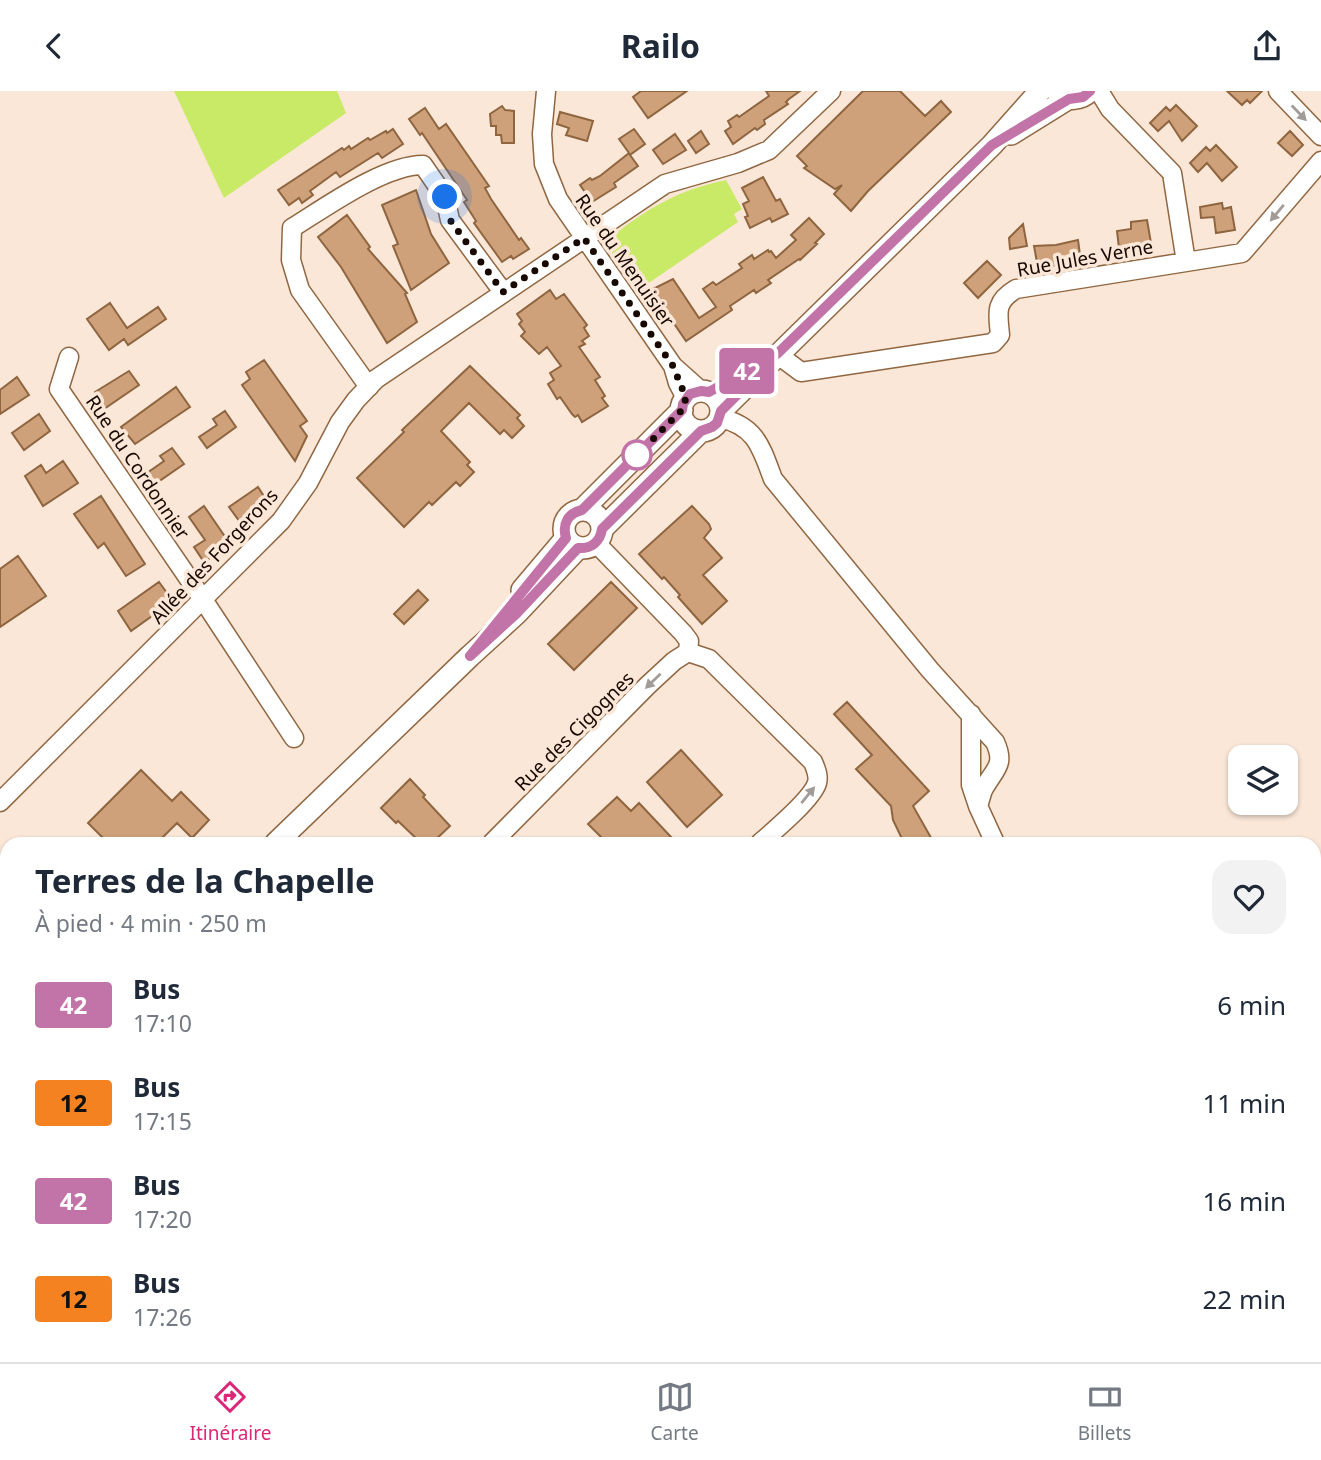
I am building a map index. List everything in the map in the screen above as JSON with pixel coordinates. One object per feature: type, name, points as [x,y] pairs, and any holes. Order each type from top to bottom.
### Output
[{"type":"main road","points":[[585,539],[701,431],[712,427],[777,354],[992,145],[1041,91]]},
{"type":"main road","points":[[992,145],[1079,94]]},
{"type":"main road","points":[[585,539],[564,525],[567,520],[582,510],[694,398],[777,354]]},
{"type":"main road","points":[[694,398],[718,400],[721,414]]},
{"type":"main road","points":[[694,398],[682,416],[689,426],[701,431]]},
{"type":"main road","points":[[282,837],[470,656],[601,523],[593,513],[582,510]]},
{"type":"street","name":"Rue du Menuisier","points":[[546,91],[542,134],[544,164],[558,199],[694,398]]},
{"type":"street","name":"Allée des Forgerons","points":[[0,801],[204,601],[281,521],[308,483],[340,422],[369,387],[408,356],[665,184],[738,163],[769,150],[831,91]]},
{"type":"street","points":[[1278,91],[1321,136]]},
{"type":"street","points":[[1079,94],[1110,110],[1172,173],[1186,262]]},
{"type":"street","name":"Rue Jules Verne","points":[[777,354],[801,372],[993,343],[1000,335],[999,305],[1005,295],[1016,289],[1242,253],[1321,161]]},
{"type":"street","points":[[369,387],[300,290],[291,260],[292,228],[350,192],[408,165],[422,165],[445,197],[450,220],[503,292]]},
{"type":"street","name":"Rue du Cordonnier","points":[[69,357],[59,389],[294,738]]},
{"type":"street","points":[[721,414],[748,430],[762,450],[773,479],[930,670],[995,742],[1000,753],[999,765],[983,790],[978,806]]},
{"type":"street","points":[[585,539],[683,633],[689,641],[688,652],[709,659],[813,762],[818,774],[817,784],[808,797],[767,837]]},
{"type":"street","name":"Rue des Cigognes","points":[[498,837],[647,687],[674,661],[688,652]]},
{"type":"street","points":[[971,714],[971,785],[992,837]]},
{"type":"green space","points":[[174,91],[337,91],[346,113],[224,198]]},
{"type":"green space","points":[[726,180],[742,209],[734,214],[738,222],[637,291],[612,253],[615,246],[610,238],[664,201]]},
{"type":"building","points":[[641,91],[687,91],[648,118],[633,97]]},
{"type":"building","points":[[766,91],[800,91],[786,102],[788,104],[764,120],[765,124],[733,144],[725,131],[731,127],[728,121],[737,115],[739,117],[769,96]]},
{"type":"building","points":[[863,91],[900,91],[925,116],[941,101],[951,112],[868,191],[851,211],[834,194],[842,185],[835,189],[804,168],[807,166],[797,156]]},
{"type":"building","points":[[1227,91],[1262,91],[1250,103],[1247,100],[1242,105]]},
{"type":"building","points":[[1176,105],[1197,126],[1182,141],[1169,121],[1158,131],[1150,123],[1166,107],[1170,111]]},
{"type":"building","points":[[502,106],[505,110],[514,111],[514,143],[502,143],[501,135],[496,135],[496,126],[491,126],[490,114]]},
{"type":"building","points":[[425,108],[439,129],[446,124],[489,186],[485,188],[491,199],[519,240],[521,238],[529,249],[502,262],[474,223],[476,221],[464,202],[467,200],[422,133],[420,135],[409,119]]},
{"type":"building","points":[[560,112],[593,121],[587,141],[566,135],[569,128],[557,124]]},
{"type":"building","points":[[393,129],[403,144],[382,158],[378,153],[340,177],[336,172],[310,191],[313,195],[302,203],[299,198],[289,205],[278,190],[342,148],[344,150],[349,146],[351,149],[368,138],[370,140]]},
{"type":"building","points":[[634,129],[645,144],[630,155],[638,166],[614,183],[616,187],[592,202],[580,185],[590,178],[592,180],[600,176],[629,153],[619,139]]},
{"type":"building","points":[[701,131],[709,144],[696,153],[688,141]]},
{"type":"building","points":[[1290,131],[1303,145],[1292,156],[1278,143]]},
{"type":"building","points":[[675,134],[686,150],[663,164],[653,150]]},
{"type":"building","points":[[1216,145],[1237,167],[1222,181],[1207,163],[1198,172],[1190,163],[1206,147],[1210,151]]},
{"type":"building","points":[[763,177],[776,201],[780,199],[788,214],[772,222],[770,218],[750,228],[743,204],[749,201],[742,188]]},
{"type":"building","points":[[416,190],[431,234],[449,263],[411,290],[393,246],[398,244],[382,205]]},
{"type":"building","points":[[1222,203],[1223,209],[1231,207],[1235,230],[1216,233],[1214,217],[1201,218],[1200,207]]},
{"type":"building","points":[[347,215],[370,247],[368,249],[407,293],[405,294],[417,322],[387,343],[341,267],[318,237]]},
{"type":"building","points":[[809,218],[824,234],[815,243],[817,244],[800,260],[768,280],[771,283],[756,293],[754,290],[730,306],[732,310],[686,341],[651,290],[673,279],[699,318],[716,307],[703,289],[713,282],[716,285],[742,268],[739,264],[752,255],[754,259],[768,250],[776,258],[796,240],[791,235]]},
{"type":"building","points":[[1147,220],[1151,243],[1119,248],[1117,231],[1131,229],[1131,222]]},
{"type":"building","points":[[1023,224],[1027,246],[1010,249],[1009,238]]},
{"type":"building","points":[[1078,240],[1081,262],[1038,268],[1034,246]]},
{"type":"building","points":[[987,261],[1001,275],[978,298],[964,283]]},
{"type":"building","points":[[550,290],[556,299],[564,294],[587,325],[584,328],[589,336],[582,341],[585,344],[579,347],[600,377],[595,380],[608,406],[582,422],[578,415],[575,417],[572,414],[560,397],[557,399],[548,384],[554,380],[550,373],[561,366],[547,347],[539,354],[521,336],[525,332],[519,324],[522,321],[517,314]]},
{"type":"building","points":[[110,303],[127,328],[158,307],[166,319],[128,345],[124,339],[109,350],[87,319]]},
{"type":"building","points":[[264,360],[307,421],[300,426],[307,436],[295,461],[242,385],[250,379],[246,372]]},
{"type":"building","points":[[470,366],[520,415],[517,418],[524,426],[512,438],[504,430],[500,434],[469,403],[441,431],[470,462],[467,465],[474,472],[460,486],[456,482],[432,505],[429,502],[404,527],[357,478],[404,432],[402,430]]},
{"type":"building","points":[[129,371],[139,385],[104,409],[95,392]]},
{"type":"building","points":[[17,377],[29,395],[0,414],[0,390]]},
{"type":"building","points":[[176,387],[190,407],[135,444],[121,427]]},
{"type":"building","points":[[225,411],[236,427],[207,448],[199,437],[217,425],[213,419]]},
{"type":"building","points":[[39,414],[50,431],[24,450],[12,433]]},
{"type":"building","points":[[172,448],[184,464],[155,484],[147,473],[164,461],[160,456]]},
{"type":"building","points":[[63,461],[78,483],[43,506],[25,476],[41,465],[46,473]]},
{"type":"building","points":[[258,487],[269,504],[245,529],[229,507]]},
{"type":"building","points":[[101,496],[145,564],[126,576],[104,543],[98,548],[74,514]]},
{"type":"building","points":[[204,506],[230,544],[204,562],[194,547],[205,540],[189,517]]},
{"type":"building","points":[[692,506],[709,524],[711,529],[704,538],[722,558],[703,575],[727,601],[702,624],[664,577],[662,579],[639,554]]},
{"type":"building","points":[[18,556],[46,596],[0,627],[0,569]]},
{"type":"building","points":[[159,582],[173,601],[131,631],[118,611]]},
{"type":"building","points":[[611,582],[637,608],[574,670],[548,644]]},
{"type":"building","points":[[418,590],[428,600],[404,624],[394,614]]},
{"type":"building","points":[[847,702],[929,791],[913,806],[931,837],[901,837],[893,820],[891,806],[856,769],[872,755],[834,714]]},
{"type":"building","points":[[681,750],[722,795],[687,827],[647,782]]},
{"type":"building","points":[[141,770],[172,801],[181,792],[209,820],[193,837],[177,823],[163,837],[102,837],[88,823]]},
{"type":"building","points":[[410,779],[450,826],[438,837],[415,837],[381,808]]},
{"type":"building","points":[[617,797],[631,811],[639,803],[671,837],[601,837],[588,824]]},
{"type":"bus line","name":"42","points":[[764,368],[721,411],[717,423],[701,431],[602,529],[593,546],[578,548],[516,614],[470,656],[566,538],[564,525],[570,516],[582,510],[682,410],[690,394],[709,392],[777,354],[992,145],[1069,99],[1083,97],[1090,91]]},
{"type":"route","points":[[445,197],[450,220],[503,292],[584,238],[673,366],[686,398],[682,410],[637,455]]}]
